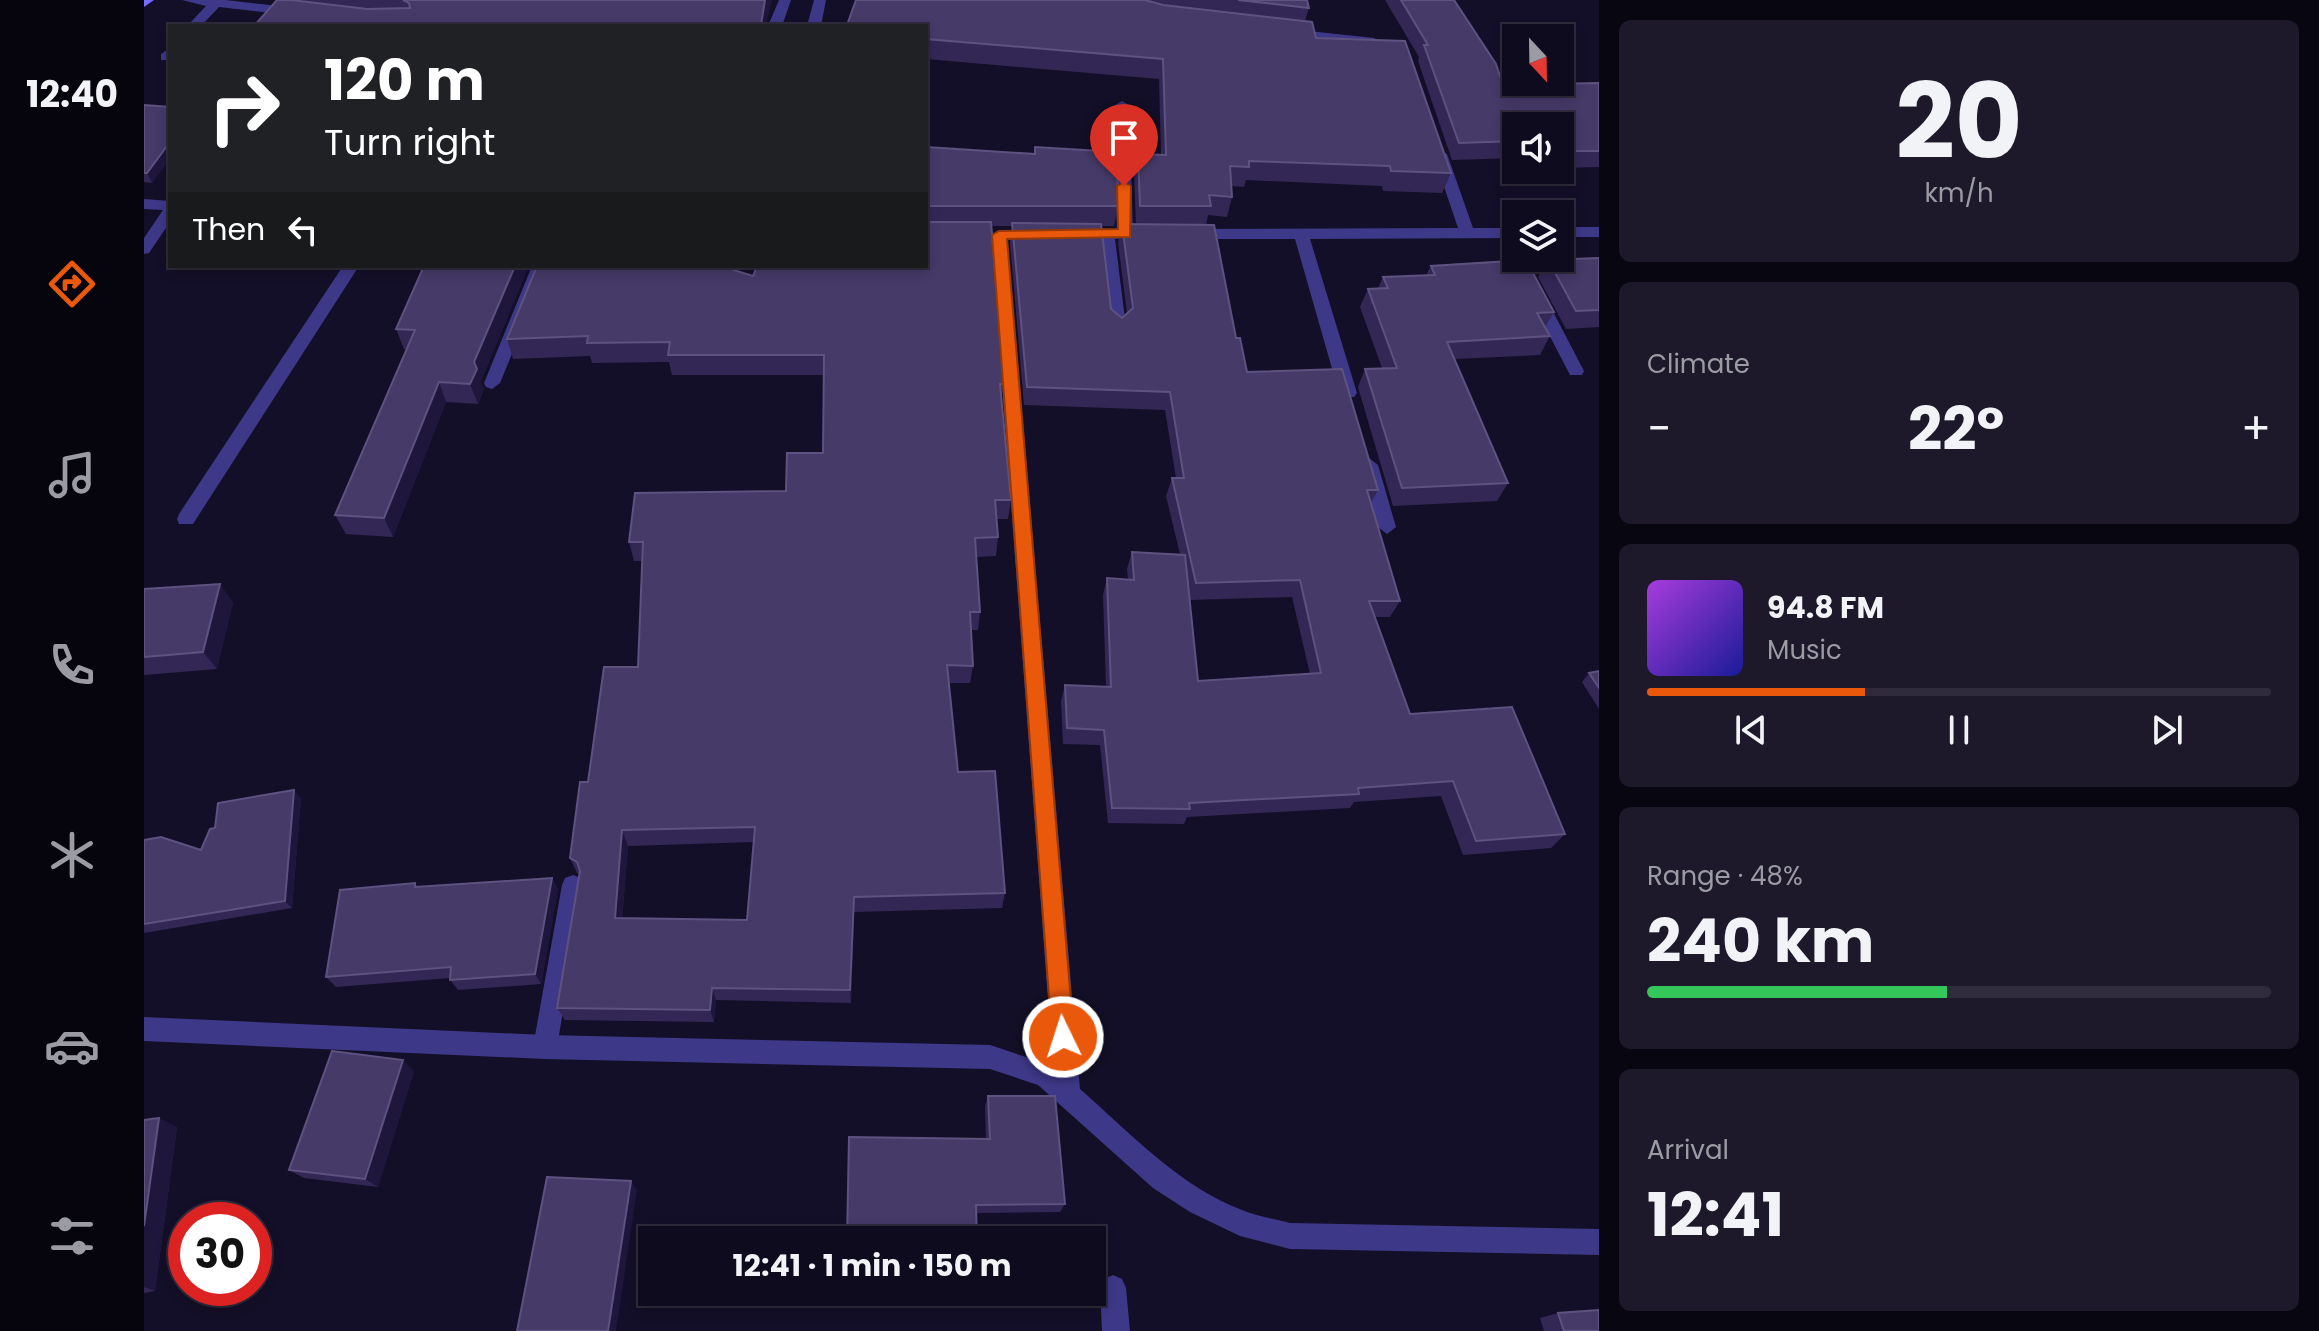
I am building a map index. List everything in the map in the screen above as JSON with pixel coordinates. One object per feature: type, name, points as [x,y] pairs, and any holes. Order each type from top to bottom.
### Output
[{"type":"street","points":[[188,0],[304,13]]},
{"type":"street","points":[[776,24],[785,0]]},
{"type":"street","points":[[814,24],[820,0]]},
{"type":"street","points":[[196,24],[217,1]]},
{"type":"street","points":[[1280,31],[1388,44]]},
{"type":"street","points":[[1122,105],[1125,234]]},
{"type":"street","points":[[1433,132],[1467,233]]},
{"type":"street","points":[[144,204],[168,208]]},
{"type":"street","points":[[144,249],[168,211]]},
{"type":"street","points":[[1574,232],[1599,232]]},
{"type":"street","points":[[1061,235],[1502,233]]},
{"type":"street","points":[[1107,234],[1118,327]]},
{"type":"street","points":[[1000,235],[1068,1098]]},
{"type":"street","points":[[1302,236],[1351,404]]},
{"type":"street","points":[[186,519],[350,268]]},
{"type":"street","points":[[492,383],[539,268]]},
{"type":"street","points":[[1524,272],[1576,371]]},
{"type":"street","points":[[1365,450],[1387,527]]},
{"type":"street","points":[[545,1047],[573,885]]},
{"type":"street","points":[[144,1029],[545,1047],[990,1057],[1045,1075],[1162,1179],[1199,1203],[1240,1223],[1290,1236],[1599,1242]]},
{"type":"street","points":[[1113,1288],[1116,1331]]},
{"type":"building","points":[[277,0],[367,9],[410,8],[409,3],[403,0],[765,0],[761,24],[256,24]]},
{"type":"building","points":[[856,0],[1145,0],[1163,5],[1312,22],[1316,38],[1405,41],[1451,173],[1391,171],[1390,166],[1249,161],[1249,167],[1230,166],[1232,197],[1209,195],[1211,206],[1140,206],[1138,154],[1166,155],[1163,59],[928,39],[928,24],[847,24]]},
{"type":"building","points":[[1238,0],[1307,0],[1309,8]]},
{"type":"building","points":[[1401,0],[1454,0],[1496,64],[1502,82],[1502,96],[1574,96],[1574,84],[1599,83],[1599,151],[1574,151],[1574,112],[1502,112],[1502,141],[1459,143],[1424,45],[1428,45]]},
{"type":"building","points":[[144,105],[168,107],[168,145],[144,173]]},
{"type":"building","points":[[928,147],[1035,154],[1035,147],[1117,152],[1118,206],[928,206]]},
{"type":"building","points":[[928,222],[991,222],[1004,384],[1000,384],[1011,500],[995,500],[998,537],[975,538],[980,612],[970,612],[973,666],[947,665],[958,772],[995,771],[1005,893],[854,897],[850,990],[712,988],[710,1010],[557,1008],[580,871],[577,862],[570,858],[580,782],[588,782],[604,667],[638,667],[643,542],[629,542],[635,493],[786,491],[787,453],[823,453],[824,355],[668,355],[670,342],[587,343],[588,336],[507,339],[536,268],[727,268],[753,276],[756,268],[928,268]],"holes":[[[755,827],[747,920],[615,918],[622,830]]]},
{"type":"building","points":[[1012,223],[1101,224],[1111,309],[1122,318],[1133,308],[1122,224],[1214,225],[1236,338],[1240,338],[1247,372],[1342,369],[1378,490],[1367,490],[1400,601],[1369,601],[1410,714],[1512,707],[1565,834],[1476,841],[1453,781],[1358,788],[1359,794],[1189,803],[1190,809],[1112,808],[1104,730],[1067,728],[1065,685],[1111,687],[1107,578],[1134,580],[1132,552],[1185,555],[1198,681],[1321,673],[1300,580],[1196,583],[1172,478],[1184,478],[1170,392],[1027,387]]},
{"type":"building","points":[[1599,258],[1599,310],[1576,311],[1555,272],[1574,272],[1574,259]]},
{"type":"building","points":[[1502,262],[1502,272],[1532,272],[1554,312],[1537,313],[1550,336],[1447,342],[1508,483],[1402,488],[1365,369],[1397,368],[1368,289],[1388,288],[1383,277],[1435,275],[1431,266]]},
{"type":"building","points":[[423,268],[514,268],[474,362],[477,369],[470,384],[439,382],[384,518],[335,515],[415,330],[396,329]]},
{"type":"building","points":[[220,584],[203,652],[144,657],[144,589]]},
{"type":"building","points":[[1599,671],[1599,688],[1589,673]]},
{"type":"building","points":[[294,790],[285,901],[144,924],[144,840],[161,837],[201,850],[210,829],[215,828],[218,803]]},
{"type":"building","points":[[552,878],[535,974],[450,980],[451,967],[326,977],[340,890],[415,883],[415,887]]},
{"type":"building","points":[[332,1051],[403,1060],[365,1179],[289,1170]]},
{"type":"building","points":[[988,1096],[1055,1096],[1065,1204],[976,1205],[977,1226],[847,1226],[849,1137],[990,1139]]},
{"type":"building","points":[[159,1118],[144,1226],[144,1120]]},
{"type":"building","points":[[547,1177],[631,1181],[608,1331],[517,1331]]},
{"type":"building","points":[[1599,1310],[1599,1331],[1564,1331],[1558,1313]]},
{"type":"route","points":[[1063,1037],[999,235],[1125,234],[1124,186]]}]
